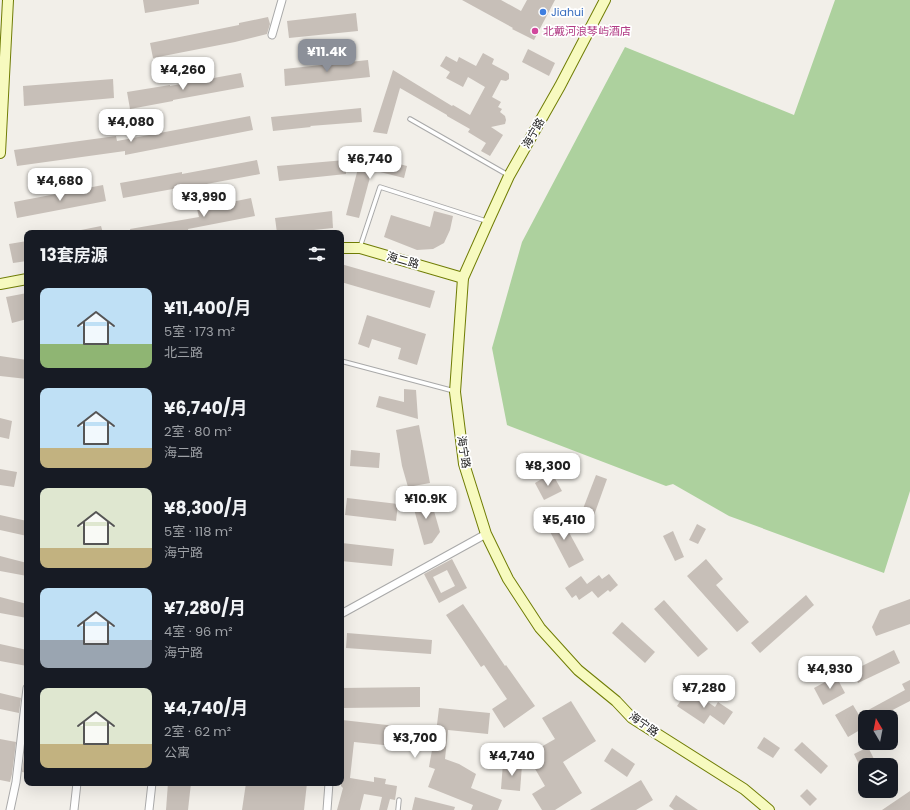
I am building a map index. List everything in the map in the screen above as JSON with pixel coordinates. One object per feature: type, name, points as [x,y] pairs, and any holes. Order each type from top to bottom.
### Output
[{"type":"main road","points":[[0,152],[8,0]]},
{"type":"main road","name":"海宁路","points":[[605,0],[560,86],[509,176],[463,278],[455,392],[464,464],[486,534],[508,579],[540,628],[578,670],[616,702],[632,718],[744,790],[768,810]]},
{"type":"main road","name":"海二路","points":[[344,248],[360,248],[463,278]]},
{"type":"main road","points":[[0,284],[24,280]]},
{"type":"street","points":[[272,35],[282,0]]},
{"type":"street","points":[[344,612],[486,534]]},
{"type":"street","points":[[10,810],[16,782],[24,714]]},
{"type":"street","points":[[74,810],[77,786]]},
{"type":"street","points":[[149,810],[152,786]]},
{"type":"street","points":[[327,810],[329,786]]},
{"type":"lane","points":[[410,119],[509,176]]},
{"type":"lane","points":[[360,248],[380,187],[488,222]]},
{"type":"lane","points":[[344,362],[455,392]]},
{"type":"lane","points":[[398,810],[399,800]]},
{"type":"green space","points":[[835,0],[910,0],[910,491],[884,573],[729,516],[673,484],[666,486],[507,425],[492,348],[522,242],[625,47],[794,115]]},
{"type":"building","points":[[143,0],[199,0],[199,4],[145,13]]},
{"type":"building","points":[[462,0],[501,0],[521,11],[527,0],[555,0],[534,40]]},
{"type":"building","points":[[356,13],[358,31],[289,38],[287,21]]},
{"type":"building","points":[[268,17],[270,24],[267,34],[235,42],[153,58],[150,43],[239,25],[239,23]]},
{"type":"building","points":[[528,49],[555,63],[549,76],[522,62]]},
{"type":"building","points":[[483,53],[494,59],[492,64],[509,74],[509,79],[506,81],[501,80],[492,97],[501,102],[498,107],[502,109],[500,112],[505,116],[506,120],[505,124],[491,127],[503,135],[490,156],[481,151],[486,143],[468,132],[470,129],[400,88],[387,134],[373,132],[393,70],[452,106],[453,105],[470,115],[485,87],[468,77],[463,87],[446,78],[450,72],[440,66],[446,56],[457,62],[459,57],[476,66]]},
{"type":"building","points":[[368,60],[370,77],[285,86],[284,69]]},
{"type":"building","points":[[241,73],[244,87],[130,109],[127,92]]},
{"type":"building","points":[[113,79],[114,98],[24,106],[23,86]]},
{"type":"building","points":[[361,108],[362,122],[310,126],[311,127],[273,131],[271,117]]},
{"type":"building","points":[[250,116],[253,130],[125,155],[125,151],[17,166],[14,150],[116,136],[117,141]]},
{"type":"building","points":[[363,149],[365,156],[407,166],[404,178],[372,170],[359,218],[346,215]]},
{"type":"building","points":[[257,160],[260,174],[123,198],[120,183],[182,172],[182,174]]},
{"type":"building","points":[[345,160],[346,174],[279,181],[277,166]]},
{"type":"building","points":[[103,185],[106,201],[17,218],[14,202]]},
{"type":"building","points":[[251,198],[255,216],[188,230],[130,230],[199,217],[197,209]]},
{"type":"building","points":[[332,211],[333,228],[314,230],[277,230],[275,218]]},
{"type":"building","points":[[434,211],[453,216],[450,230],[444,243],[433,249],[417,250],[384,237],[391,215],[430,227]]},
{"type":"building","points":[[101,226],[102,230],[81,230]]},
{"type":"building","points":[[24,242],[24,261],[13,263],[9,244]]},
{"type":"building","points":[[344,265],[435,291],[430,308],[344,283]]},
{"type":"building","points":[[24,294],[24,320],[12,323],[6,297]]},
{"type":"building","points":[[367,315],[426,334],[417,365],[398,359],[401,348],[372,339],[369,348],[358,344]]},
{"type":"building","points":[[0,356],[24,360],[24,379],[0,376]]},
{"type":"building","points":[[404,389],[416,390],[418,419],[376,407],[379,396],[404,402]]},
{"type":"building","points":[[0,418],[12,421],[9,439],[0,437]]},
{"type":"building","points":[[419,425],[430,483],[408,487],[402,466],[396,430]]},
{"type":"building","points":[[351,450],[380,453],[379,468],[350,466]]},
{"type":"building","points":[[0,469],[17,472],[14,487],[0,485]]},
{"type":"building","points":[[552,473],[562,491],[544,500],[535,483]]},
{"type":"building","points":[[596,475],[607,479],[593,518],[581,514]]},
{"type":"building","points":[[430,497],[440,532],[432,543],[424,545],[412,502]]},
{"type":"building","points":[[347,498],[398,504],[396,521],[345,515]]},
{"type":"building","points":[[559,514],[584,560],[569,568],[545,522]]},
{"type":"building","points":[[0,515],[24,520],[24,535],[0,530]]},
{"type":"building","points":[[697,524],[706,529],[698,544],[689,540]]},
{"type":"building","points":[[673,531],[684,557],[675,561],[663,536]]},
{"type":"building","points":[[344,543],[394,549],[392,566],[344,561]]},
{"type":"building","points":[[0,556],[24,562],[24,575],[0,571]]},
{"type":"building","points":[[452,559],[467,588],[439,603],[424,574]],"holes":[[[447,570],[455,586],[441,593],[433,577]]]},
{"type":"building","points":[[706,559],[723,579],[716,585],[749,622],[737,632],[687,576]]},
{"type":"building","points":[[609,574],[618,585],[610,592],[608,590],[598,598],[592,591],[579,600],[576,595],[572,598],[565,588],[581,576],[587,584],[599,575],[602,579]]},
{"type":"building","points":[[806,595],[814,605],[760,653],[751,643]]},
{"type":"building","points":[[0,597],[24,603],[24,617],[0,613]]},
{"type":"building","points":[[910,599],[910,624],[876,636],[872,627],[880,610]]},
{"type":"building","points":[[664,600],[708,649],[698,657],[654,609]]},
{"type":"building","points":[[463,604],[505,666],[506,665],[535,706],[504,728],[492,709],[507,699],[484,665],[481,667],[446,615]]},
{"type":"building","points":[[622,622],[655,652],[645,663],[612,633]]},
{"type":"building","points":[[347,633],[432,640],[431,654],[346,648]]},
{"type":"building","points":[[0,644],[24,649],[24,665],[0,661]]},
{"type":"building","points":[[894,650],[900,663],[858,683],[852,671]]},
{"type":"building","points":[[836,676],[845,693],[823,705],[814,688]]},
{"type":"building","points":[[910,680],[910,701],[893,710],[868,710],[905,690],[902,684]]},
{"type":"building","points":[[420,687],[420,707],[344,708],[344,688]]},
{"type":"building","points":[[689,689],[715,707],[718,702],[733,712],[724,725],[710,715],[704,724],[677,706]]},
{"type":"building","points":[[0,693],[21,698],[19,713],[0,709]]},
{"type":"building","points":[[571,701],[596,741],[563,762],[582,793],[555,810],[542,810],[532,794],[545,786],[527,755],[555,739],[542,718]]},
{"type":"building","points":[[853,705],[858,713],[858,731],[848,737],[835,715]]},
{"type":"building","points":[[439,708],[490,713],[488,734],[448,730],[445,759],[459,764],[476,774],[471,788],[502,800],[498,810],[471,810],[473,805],[428,787],[435,769],[429,767],[432,750],[354,742],[350,778],[374,782],[374,777],[386,779],[385,784],[397,786],[395,800],[390,799],[387,810],[379,810],[382,797],[364,794],[360,810],[337,810],[343,788],[341,786],[344,786],[344,720],[423,729],[423,732],[436,733]]},
{"type":"building","points":[[764,737],[780,748],[773,758],[757,748]]},
{"type":"building","points":[[0,739],[16,742],[10,782],[0,780]]},
{"type":"building","points":[[802,742],[828,766],[821,774],[794,750]]},
{"type":"building","points":[[612,748],[635,764],[627,777],[604,761]]},
{"type":"building","points":[[862,750],[870,750],[874,758],[858,758],[858,762],[854,754]]},
{"type":"building","points":[[24,757],[24,772],[22,772]]},
{"type":"building","points":[[503,763],[522,765],[520,791],[501,789]]},
{"type":"building","points":[[641,780],[653,800],[636,810],[590,810]]},
{"type":"building","points":[[168,786],[191,786],[188,810],[166,810]]},
{"type":"building","points":[[246,786],[307,786],[304,810],[242,810]]},
{"type":"building","points":[[807,789],[817,799],[810,806],[800,796]]},
{"type":"building","points":[[910,791],[910,810],[882,810]]},
{"type":"building","points":[[676,795],[698,810],[674,810],[669,806]]},
{"type":"building","points":[[415,797],[455,807],[454,810],[412,810]]},
{"type":"place","name":"Jiahui","points":[[543,12]]},
{"type":"place","name":"北戴河浪琴屿酒店","points":[[535,31]]}]
